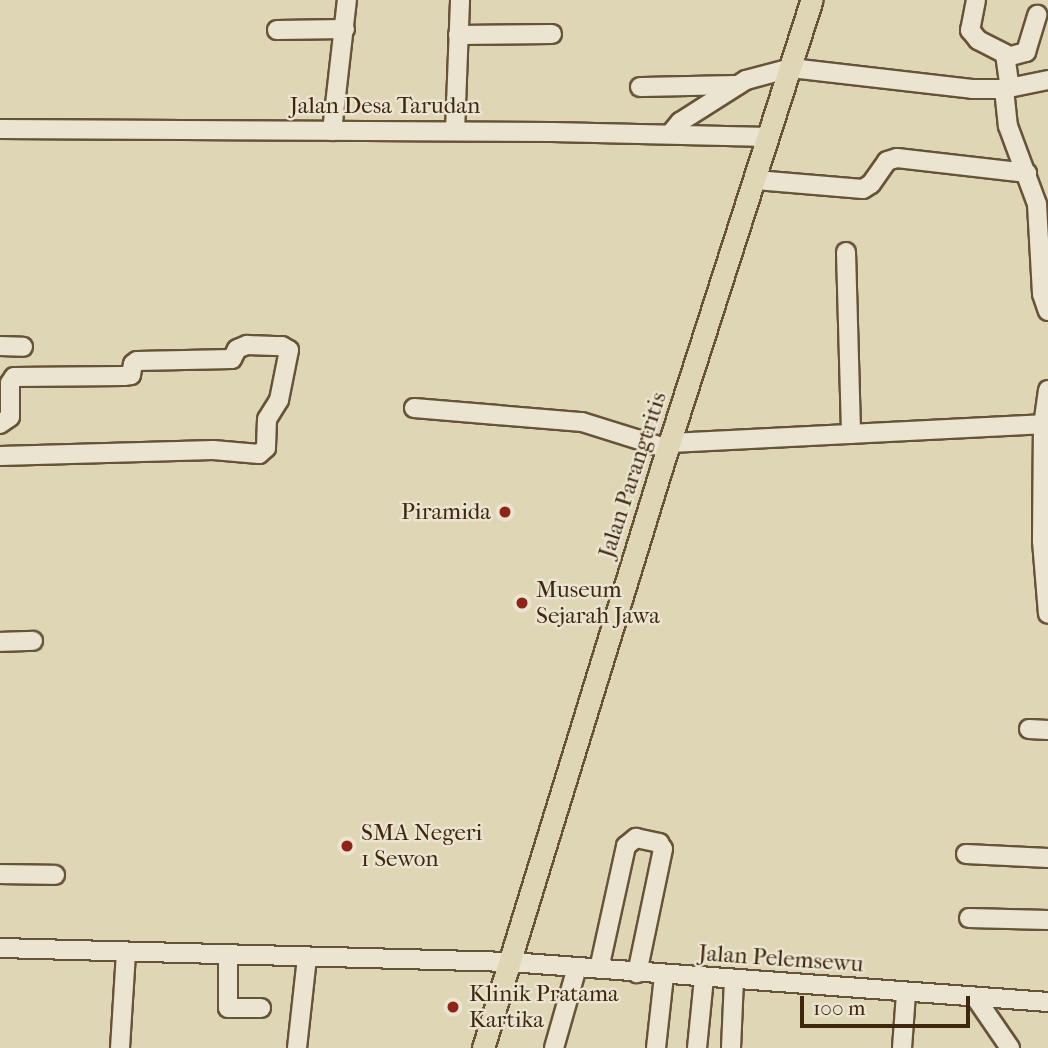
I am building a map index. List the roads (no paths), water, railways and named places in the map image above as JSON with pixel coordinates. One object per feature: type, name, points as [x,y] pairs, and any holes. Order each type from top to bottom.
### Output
[{"type":"main road","name":"Jalan Parangtritis","points":[[483,1048],[669,446],[812,0]]},
{"type":"street","points":[[332,131],[347,0]]},
{"type":"street","points":[[455,131],[460,0]]},
{"type":"street","points":[[976,0],[970,15],[972,33],[1007,57],[1026,52],[1037,15]]},
{"type":"street","points":[[277,30],[345,29]]},
{"type":"street","points":[[458,35],[552,34]]},
{"type":"street","points":[[1007,57],[1008,126],[1037,204],[1044,261],[1042,294],[1048,311]]},
{"type":"street","points":[[670,134],[680,122],[738,85],[756,77],[792,68],[972,89],[1007,89],[1048,80]]},
{"type":"street","points":[[640,87],[738,85]]},
{"type":"street","name":"Jalan Desa Tarudan","points":[[0,129],[455,131],[769,136]]},
{"type":"street","points":[[756,180],[863,189],[871,184],[887,161],[897,158],[1027,173]]},
{"type":"street","points":[[846,252],[851,434]]},
{"type":"street","points":[[0,424],[10,417],[9,383],[14,377],[124,376],[131,375],[133,364],[137,361],[232,359],[237,349],[247,345],[282,346],[289,350],[279,400],[267,419],[266,447],[259,454],[213,450],[0,456]]},
{"type":"street","points":[[0,346],[23,347]]},
{"type":"street","points":[[1048,390],[1043,424],[1048,614]]},
{"type":"street","points":[[414,408],[582,422],[669,446],[1043,424]]},
{"type":"street","points":[[0,642],[33,642]]},
{"type":"street","points":[[1029,729],[1048,730]]},
{"type":"street","points":[[599,969],[626,846],[636,838],[659,843],[663,849],[637,973]]},
{"type":"street","points":[[966,854],[1048,858]]},
{"type":"street","points":[[0,874],[55,875]]},
{"type":"street","points":[[969,918],[1048,920]]},
{"type":"street","name":"Jalan Pelemsewu","points":[[0,948],[510,962],[1048,1002]]},
{"type":"street","points":[[120,1048],[126,952]]},
{"type":"street","points":[[228,955],[228,1008],[261,1008]]},
{"type":"street","points":[[297,1048],[307,958]]},
{"type":"street","points":[[555,1048],[577,967]]},
{"type":"street","points":[[656,1048],[664,975]]},
{"type":"street","points":[[697,1048],[704,978]]},
{"type":"street","points":[[731,1048],[734,980]]},
{"type":"street","points":[[902,1048],[906,993]]},
{"type":"street","points":[[975,997],[1010,1048]]},
{"type":"place","name":"Piramida","points":[[505,512]]},
{"type":"place","name":"Museum Sejarah Jawa","points":[[522,603]]},
{"type":"place","name":"SMA Negeri 1 Sewon","points":[[347,846]]},
{"type":"place","name":"Klinik Pratama Kartika","points":[[453,1007]]}]
